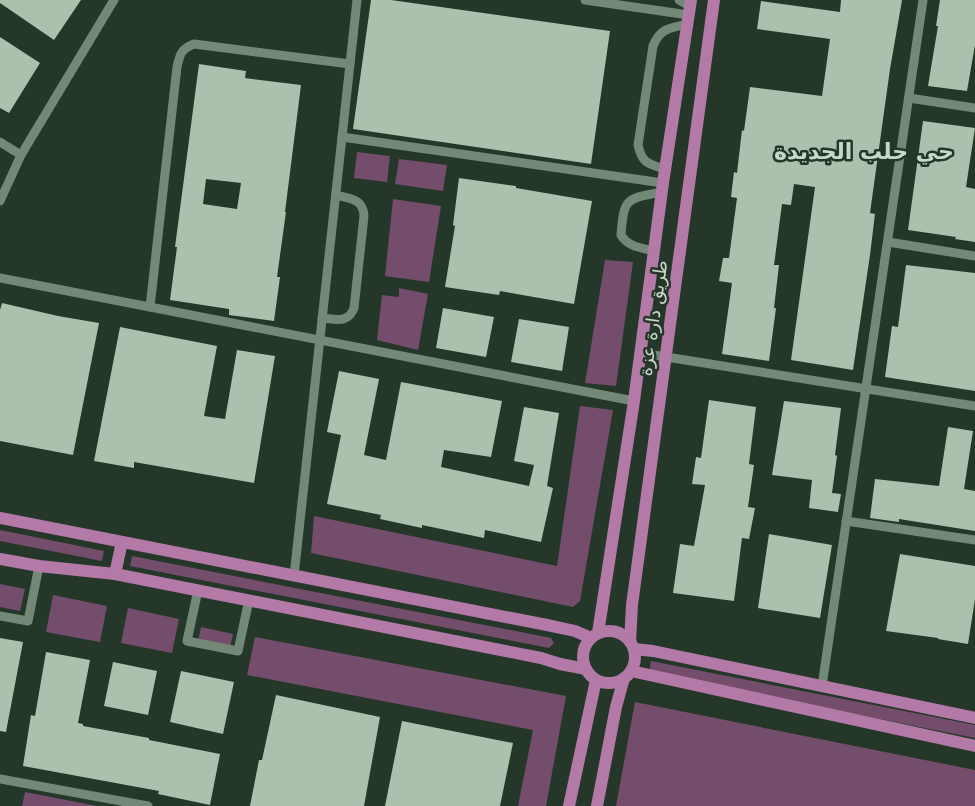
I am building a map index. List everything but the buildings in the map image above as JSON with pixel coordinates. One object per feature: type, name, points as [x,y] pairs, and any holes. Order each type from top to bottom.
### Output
[{"type":"main road","name":"طريق دارة عزة","points":[[632,645],[632,605],[714,0]]},
{"type":"main road","points":[[594,635],[634,401],[687,9]]},
{"type":"main road","points":[[0,518],[594,635]]},
{"type":"main road","points":[[115,574],[122,542]]},
{"type":"main road","points":[[0,558],[40,566],[115,574],[541,658],[586,669]]},
{"type":"main road","points":[[975,718],[653,651],[632,645],[619,633],[605,631],[594,635],[586,644],[583,652],[583,661],[586,669],[596,680],[610,683],[627,674],[975,746]]},
{"type":"main road","points":[[597,806],[627,674],[635,656],[632,645]]},
{"type":"main road","points":[[569,806],[596,680]]},
{"type":"street","points":[[0,200],[21,155],[114,0]]},
{"type":"street","points":[[294,576],[357,0]]},
{"type":"street","points":[[585,0],[687,9]]},
{"type":"street","points":[[822,686],[923,0]]},
{"type":"street","points":[[665,169],[644,161],[640,155],[638,145],[652,46],[658,34],[665,30],[687,9]]},
{"type":"street","points":[[150,307],[176,67],[180,54],[186,47],[194,44],[350,64]]},
{"type":"street","points":[[909,98],[975,108]]},
{"type":"street","points":[[342,137],[663,188]]},
{"type":"street","points":[[0,142],[21,155]]},
{"type":"street","points":[[654,252],[632,245],[623,238],[621,235],[623,212],[632,198],[663,188]]},
{"type":"street","points":[[322,318],[344,319],[351,315],[354,308],[364,207],[358,201],[336,195]]},
{"type":"street","points":[[888,242],[975,256]]},
{"type":"street","points":[[0,278],[634,401]]},
{"type":"street","points":[[641,353],[975,406]]},
{"type":"street","points":[[846,521],[975,540]]},
{"type":"street","points":[[0,616],[28,621],[40,566]]},
{"type":"street","points":[[198,590],[187,641],[238,651],[248,600]]},
{"type":"street","points":[[0,779],[148,806]]},
{"type":"shaded area","points":[[357,152],[390,156],[387,182],[354,178]]},
{"type":"shaded area","points":[[399,159],[447,165],[443,191],[395,184]]},
{"type":"shaded area","points":[[393,199],[441,206],[429,282],[385,276]]},
{"type":"shaded area","points":[[605,260],[633,262],[616,386],[585,383]]},
{"type":"shaded area","points":[[399,288],[428,294],[418,350],[377,340],[382,295],[399,297]]},
{"type":"shaded area","points":[[580,406],[613,410],[580,601],[573,607],[311,553],[314,516],[557,566]]},
{"type":"shaded area","points":[[0,530],[104,551],[102,561],[0,541]]},
{"type":"shaded area","points":[[132,556],[551,638],[554,643],[549,648],[130,566]]},
{"type":"shaded area","points":[[0,584],[25,589],[20,611],[0,607]]},
{"type":"shaded area","points":[[53,595],[107,606],[100,642],[46,632]]},
{"type":"shaded area","points":[[128,608],[179,619],[172,653],[121,643]]},
{"type":"shaded area","points":[[201,627],[233,634],[229,653],[197,646]]},
{"type":"shaded area","points":[[255,637],[566,696],[546,806],[518,806],[533,730],[247,675]]},
{"type":"shaded area","points":[[651,661],[975,725],[975,738],[649,673]]},
{"type":"shaded area","points":[[635,702],[975,770],[975,806],[616,806]]},
{"type":"shaded area","points":[[25,792],[97,806],[22,806]]},
{"type":"district","name":"حي حلب الجديدة","points":[[864,151]]}]
